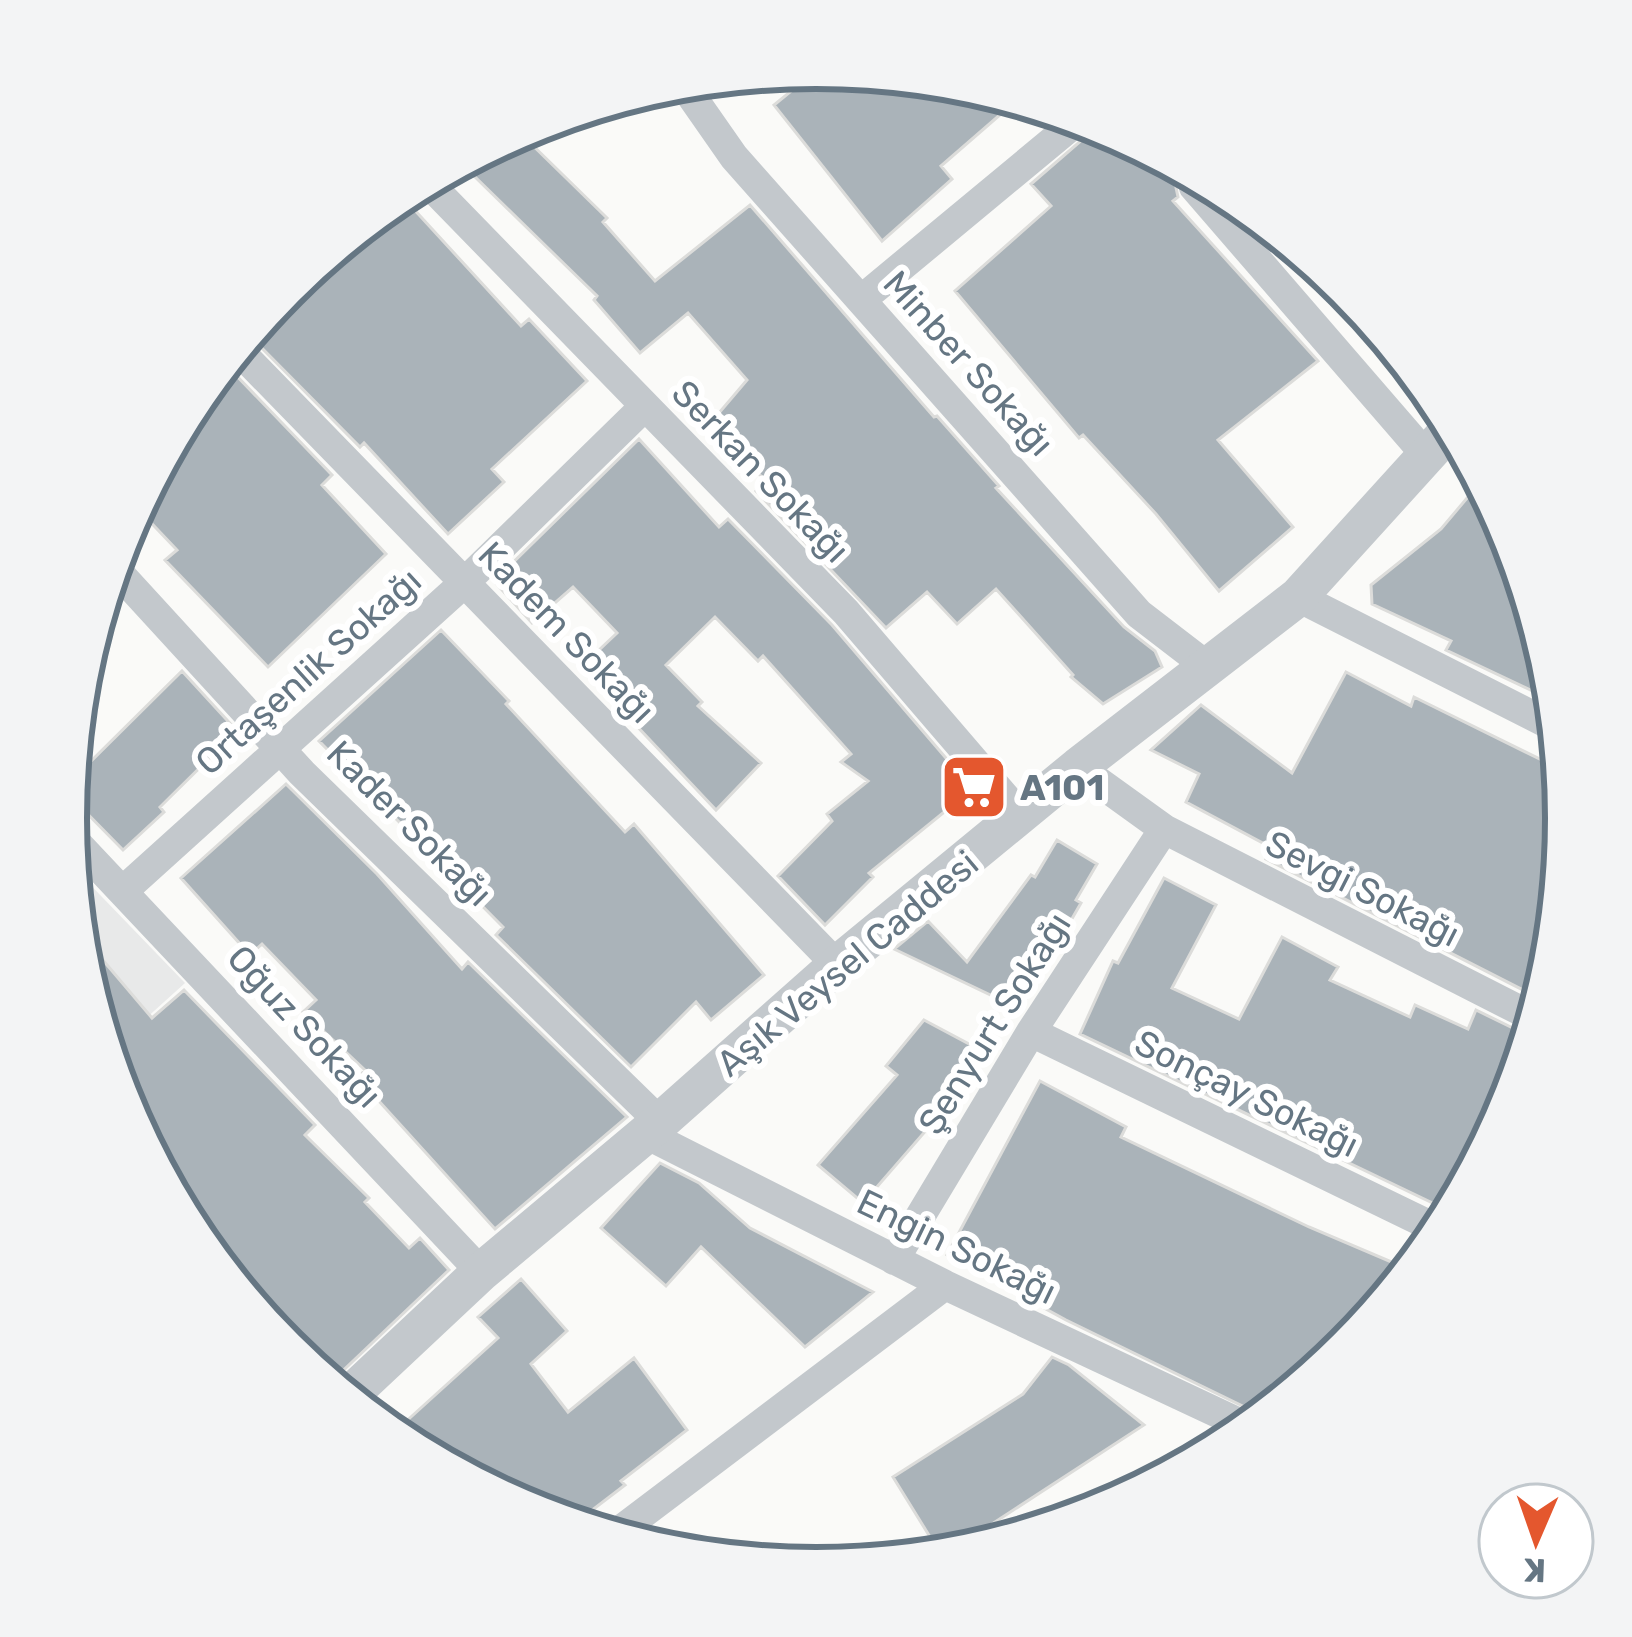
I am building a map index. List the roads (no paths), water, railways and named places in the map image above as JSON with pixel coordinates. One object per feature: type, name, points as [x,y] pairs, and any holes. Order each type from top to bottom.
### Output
[{"type":"street","name":"Minber Sokağı","points":[[694,101],[734,157],[1139,614],[1208,667]]},
{"type":"street","points":[[861,300],[1063,133]]},
{"type":"street","name":"Serkan Sokağı","points":[[439,195],[845,612],[1022,817]]},
{"type":"street","points":[[1215,208],[1435,444]]},
{"type":"street","name":"Kadem Sokağı","points":[[249,361],[838,965]]},
{"type":"street","name":"Ortaşenlik Sokağı","points":[[124,890],[464,583],[644,407]]},
{"type":"street","name":"Aşık Veysel Caddesi","points":[[359,1386],[482,1272],[838,965],[1078,767],[1298,597],[1435,444]]},
{"type":"street","name":"Kader Sokağı","points":[[127,581],[280,748],[653,1128]]},
{"type":"street","points":[[1298,597],[1538,719]]},
{"type":"street","name":"Sevgi Sokağı","points":[[1078,767],[1164,829],[1519,1010]]},
{"type":"street","name":"Şenyurt Sokağı","points":[[894,1260],[1031,1032],[1164,829]]},
{"type":"street","name":"Oğuz Sokağı","points":[[89,855],[482,1272]]},
{"type":"street","name":"Sonçay Sokağı","points":[[1031,1032],[1423,1222]]},
{"type":"street","name":"Engin Sokağı","points":[[653,1128],[894,1260],[1229,1419]]},
{"type":"street","points":[[630,1524],[945,1285]]},
{"type":"place","name":"A101","points":[[974,787]]}]
